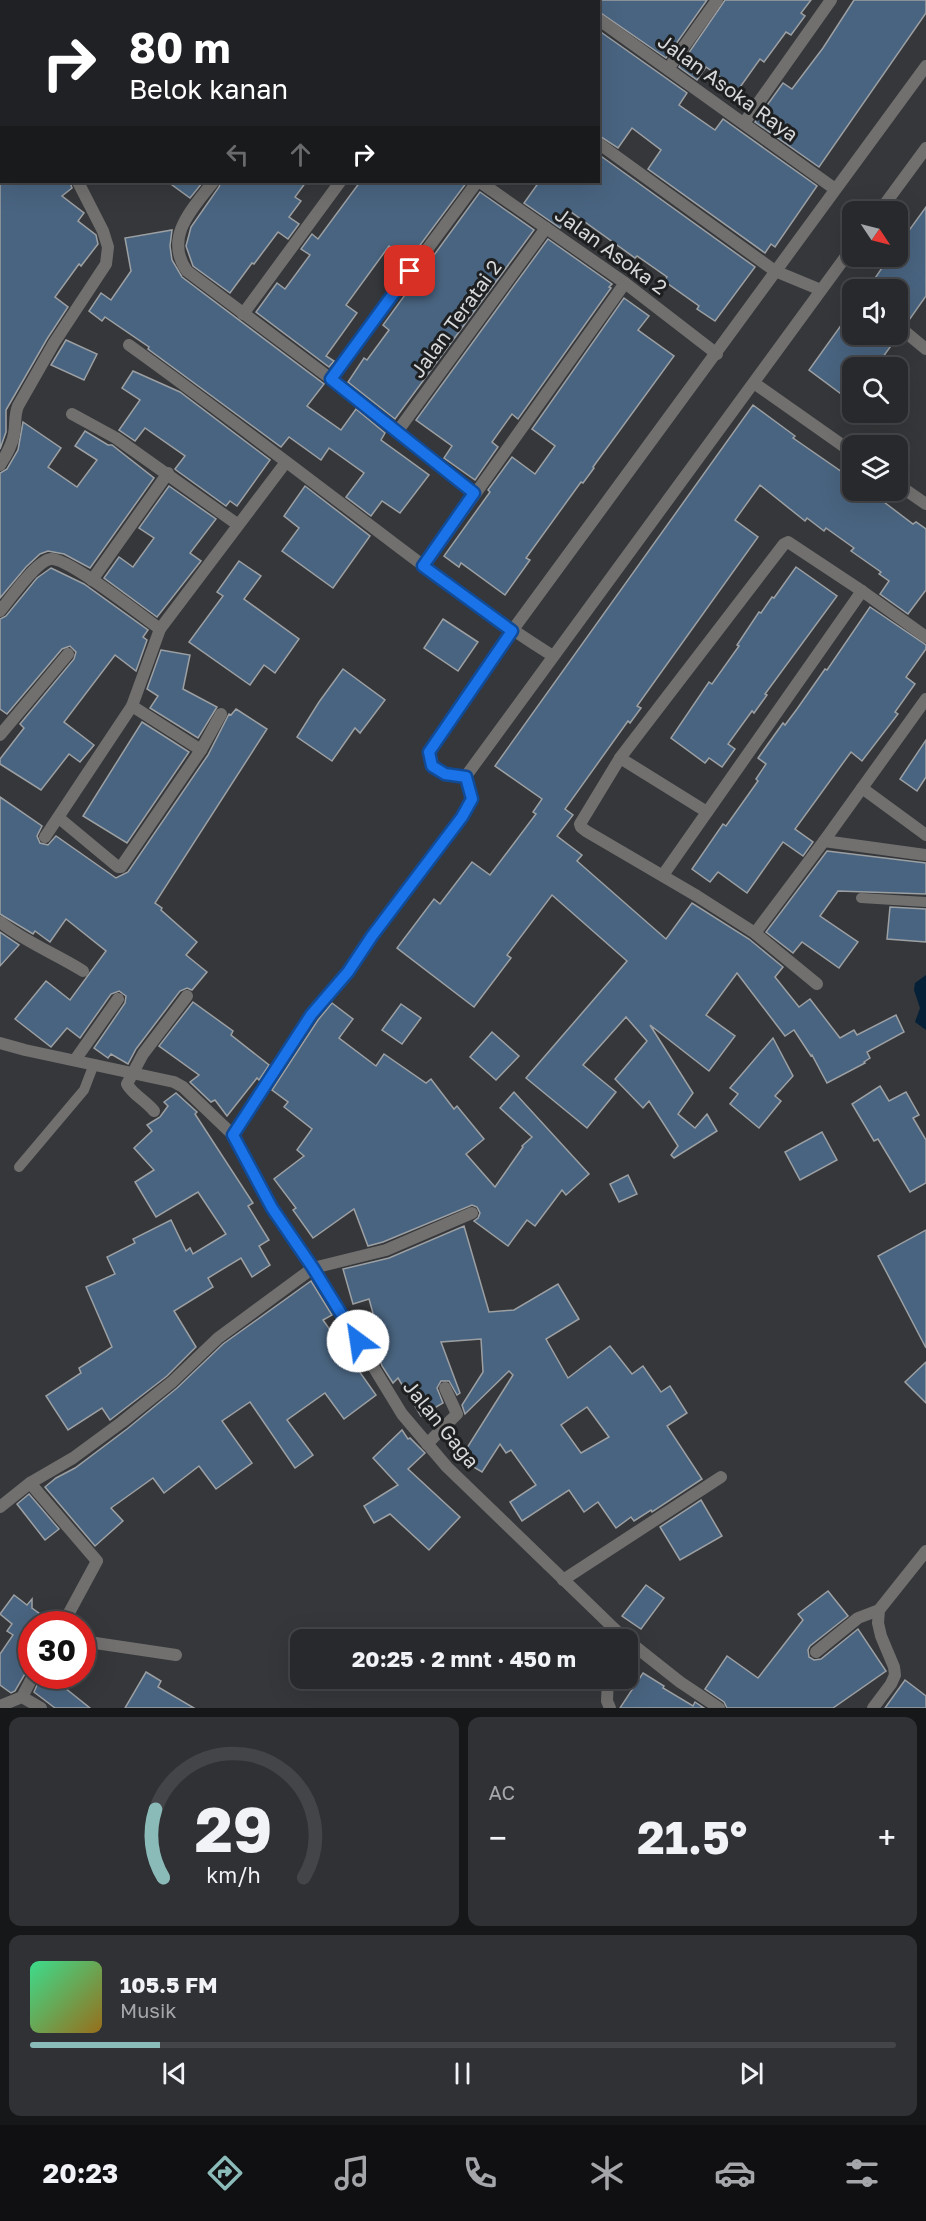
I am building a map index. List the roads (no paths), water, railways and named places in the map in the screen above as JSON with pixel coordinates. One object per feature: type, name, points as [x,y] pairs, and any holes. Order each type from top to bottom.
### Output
[{"type":"street","points":[[668,69],[717,0]]},
{"type":"street","points":[[744,123],[831,0]]},
{"type":"street","name":"Jalan Asoka Raya","points":[[600,20],[835,189]]},
{"type":"street","points":[[466,777],[445,774],[432,766],[429,752],[512,631],[926,66]]},
{"type":"street","points":[[600,144],[775,271],[821,290]]},
{"type":"street","points":[[887,201],[926,148]]},
{"type":"street","points":[[0,465],[11,446],[15,433],[15,414],[18,406],[54,343],[106,264],[108,247],[103,231],[79,183]]},
{"type":"street","points":[[212,183],[180,227],[179,247],[183,266],[187,272],[331,379],[474,493]]},
{"type":"street","points":[[243,314],[339,183]]},
{"type":"street","points":[[331,379],[477,183]]},
{"type":"street","name":"Jalan Asoka 2","points":[[479,183],[625,283],[717,354]]},
{"type":"street","name":"Jalan Teratai 2","points":[[398,432],[546,228]]},
{"type":"street","points":[[466,777],[842,262]]},
{"type":"street","points":[[423,566],[625,283]]},
{"type":"street","points":[[908,334],[926,349]]},
{"type":"street","points":[[129,345],[207,401],[423,566],[512,631],[553,656]]},
{"type":"street","points":[[754,383],[842,445]]},
{"type":"street","points":[[72,414],[116,438],[237,524]]},
{"type":"street","points":[[45,837],[132,706],[160,629],[286,462]]},
{"type":"street","points":[[92,580],[168,473]]},
{"type":"street","points":[[908,492],[926,504]]},
{"type":"street","points":[[817,984],[755,933],[581,827],[582,820],[620,758],[784,544],[788,542],[926,637]]},
{"type":"street","points":[[0,611],[39,564],[50,559],[62,561],[92,580],[160,629]]},
{"type":"street","points":[[663,875],[862,591]]},
{"type":"street","points":[[0,735],[68,654]]},
{"type":"street","points":[[755,933],[926,699]]},
{"type":"street","points":[[132,706],[201,750]]},
{"type":"street","points":[[59,818],[117,867],[121,867],[201,750],[221,714]]},
{"type":"street","points":[[620,758],[707,812]]},
{"type":"street","points":[[233,1135],[311,1015],[348,972],[372,936],[462,817],[472,799],[466,777]]},
{"type":"street","points":[[862,788],[926,835]]},
{"type":"street","points":[[824,841],[926,855]]},
{"type":"street","points":[[0,922],[14,933],[53,952],[83,971]]},
{"type":"street","points":[[154,1111],[130,1090],[127,1084],[131,1072],[187,996]]},
{"type":"street","points":[[75,1060],[118,999]]},
{"type":"street","name":"Jalan Gaga","points":[[0,1043],[131,1072],[183,1087],[233,1135],[272,1208],[313,1268],[402,1414],[447,1467],[614,1629]]},
{"type":"street","points":[[0,1507],[30,1483],[73,1458],[122,1422],[172,1382],[218,1338],[313,1268],[386,1250],[472,1213]]},
{"type":"street","points":[[427,1444],[457,1414],[445,1388]]},
{"type":"street","points":[[563,1580],[721,1477]]},
{"type":"street","points":[[30,1483],[97,1561],[70,1611]]},
{"type":"street","points":[[816,1652],[858,1618],[879,1610],[926,1551]]},
{"type":"street","points":[[873,1708],[895,1675],[881,1636],[878,1623],[879,1610]]},
{"type":"street","points":[[96,1643],[176,1655]]},
{"type":"street","name":"Jalan Gaga","points":[[638,1649],[680,1682],[720,1708]]},
{"type":"street","points":[[0,1706],[22,1697],[26,1689]]},
{"type":"street","points":[[608,1689],[607,1701],[610,1708]]},
{"type":"street","points":[[22,1697],[41,1708]]},
{"type":"lane","points":[[861,898],[926,902]]},
{"type":"lane","points":[[19,1167],[84,1090],[94,1064]]},
{"type":"water","points":[[926,975],[926,1030],[915,1022],[920,1008],[914,990],[915,983]]}]
